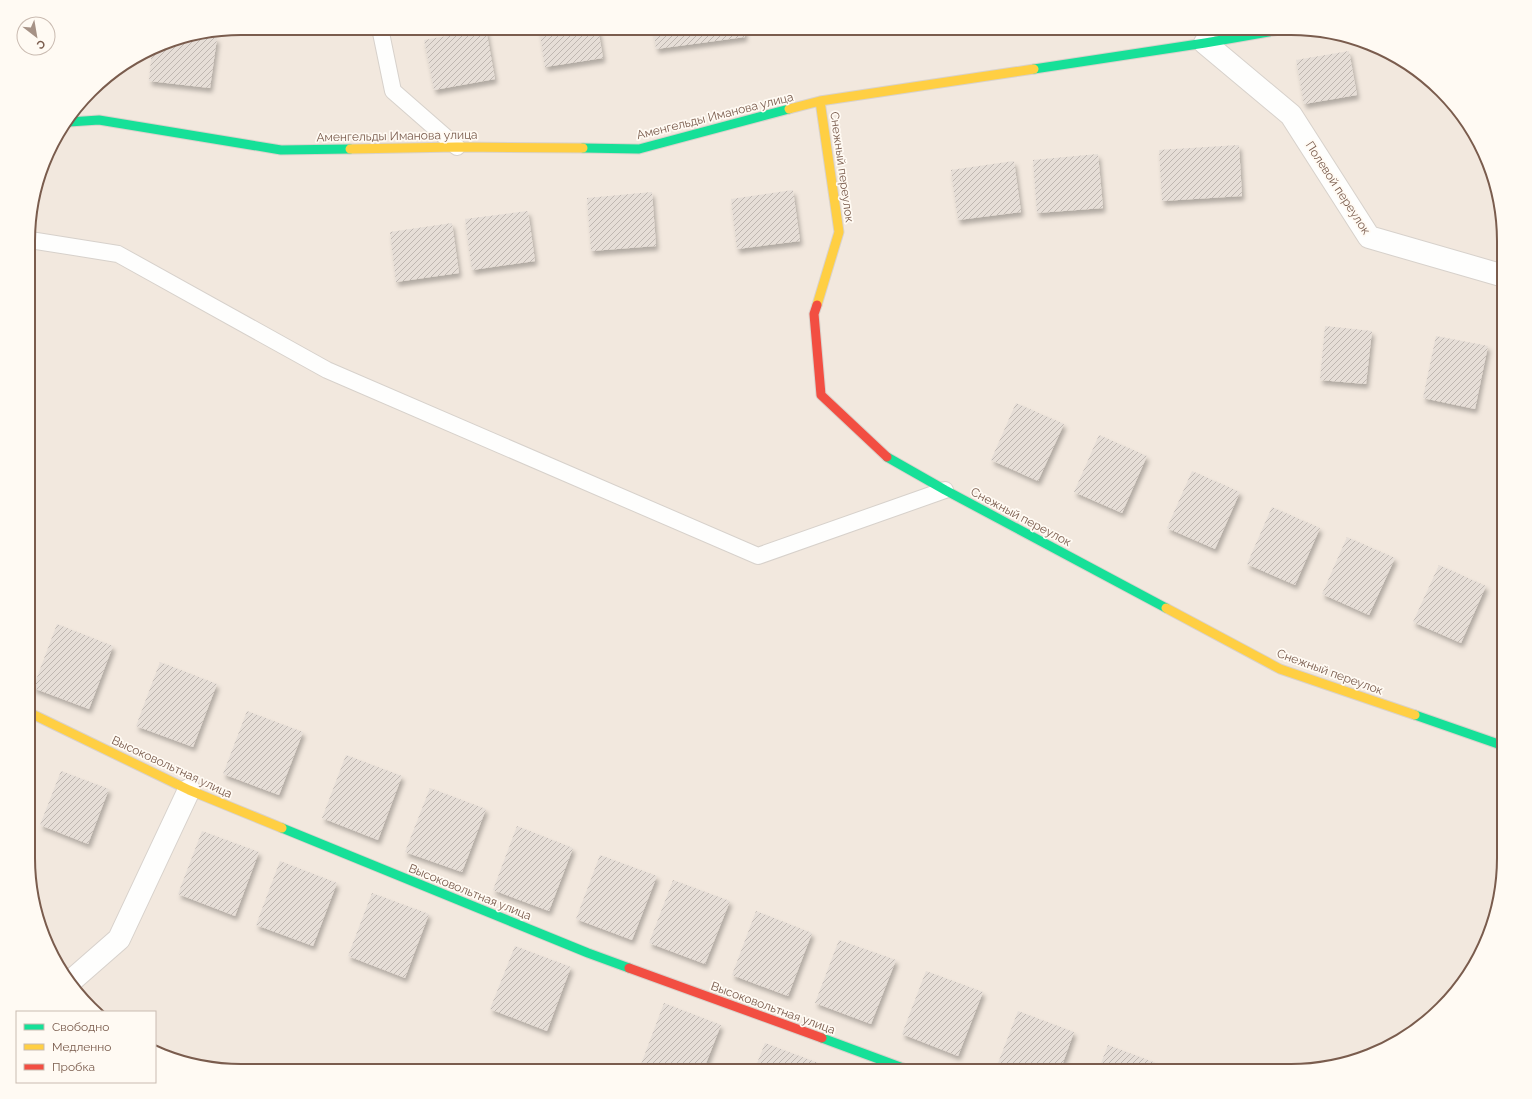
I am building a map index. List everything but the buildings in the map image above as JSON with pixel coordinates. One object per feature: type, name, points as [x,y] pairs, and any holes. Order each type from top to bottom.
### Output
[{"type":"street","name":"Аменгельды Иманова улица","points":[[73,122],[99,120],[281,150],[458,147],[639,149],[820,101],[1205,43],[1244,35]]},
{"type":"street","name":"Полевой переулок","points":[[1205,43],[1291,115],[1369,237],[1497,274]]},
{"type":"street","name":"Снежный переулок","points":[[820,101],[838,232],[814,314],[821,395],[884,455],[945,490],[1280,668],[1497,744]]},
{"type":"street","name":"Высоковольтная улица","points":[[35,715],[189,790],[588,953],[892,1064]]},
{"type":"street","points":[[74,978],[119,940],[189,790]]},
{"type":"lane","points":[[381,35],[393,91],[458,147]]},
{"type":"lane","points":[[35,241],[118,254],[327,370],[758,556],[945,490]]},
{"type":"shaded area","points":[[227,35],[1305,35],[1344,42],[1382,56],[1406,70],[1427,86],[1446,105],[1462,126],[1476,150],[1490,188],[1497,227],[1497,872],[1490,911],[1476,949],[1462,973],[1446,994],[1427,1013],[1406,1029],[1382,1043],[1344,1057],[1305,1064],[227,1064],[188,1057],[156,1046],[156,1011],[103,1011],[86,994],[70,973],[56,949],[42,911],[35,872],[35,227],[42,188],[56,150],[70,126],[95,95],[126,70],[150,56],[188,42]]},
{"type":"traffic: fast","points":[[1034,69],[1251,35]]},
{"type":"traffic: fast","points":[[583,148],[639,149],[789,109]]},
{"type":"traffic: fast","points":[[73,122],[99,120],[281,150],[350,149]]},
{"type":"traffic: fast","points":[[887,457],[945,490],[1166,608]]},
{"type":"traffic: fast","points":[[1415,715],[1497,744]]},
{"type":"traffic: fast","points":[[282,828],[588,953],[629,968]]},
{"type":"traffic: fast","points":[[822,1038],[892,1064]]},
{"type":"traffic: slow","points":[[789,109],[820,101],[1034,69]]},
{"type":"traffic: slow","points":[[817,305],[839,232],[820,101]]},
{"type":"traffic: slow","points":[[350,149],[457,147],[583,148]]},
{"type":"traffic: slow","points":[[1166,608],[1280,669],[1415,715]]},
{"type":"traffic: slow","points":[[35,715],[189,790],[282,828]]},
{"type":"traffic: jam","points":[[817,305],[814,314],[821,395],[887,457]]},
{"type":"traffic: jam","points":[[629,968],[822,1038]]}]
